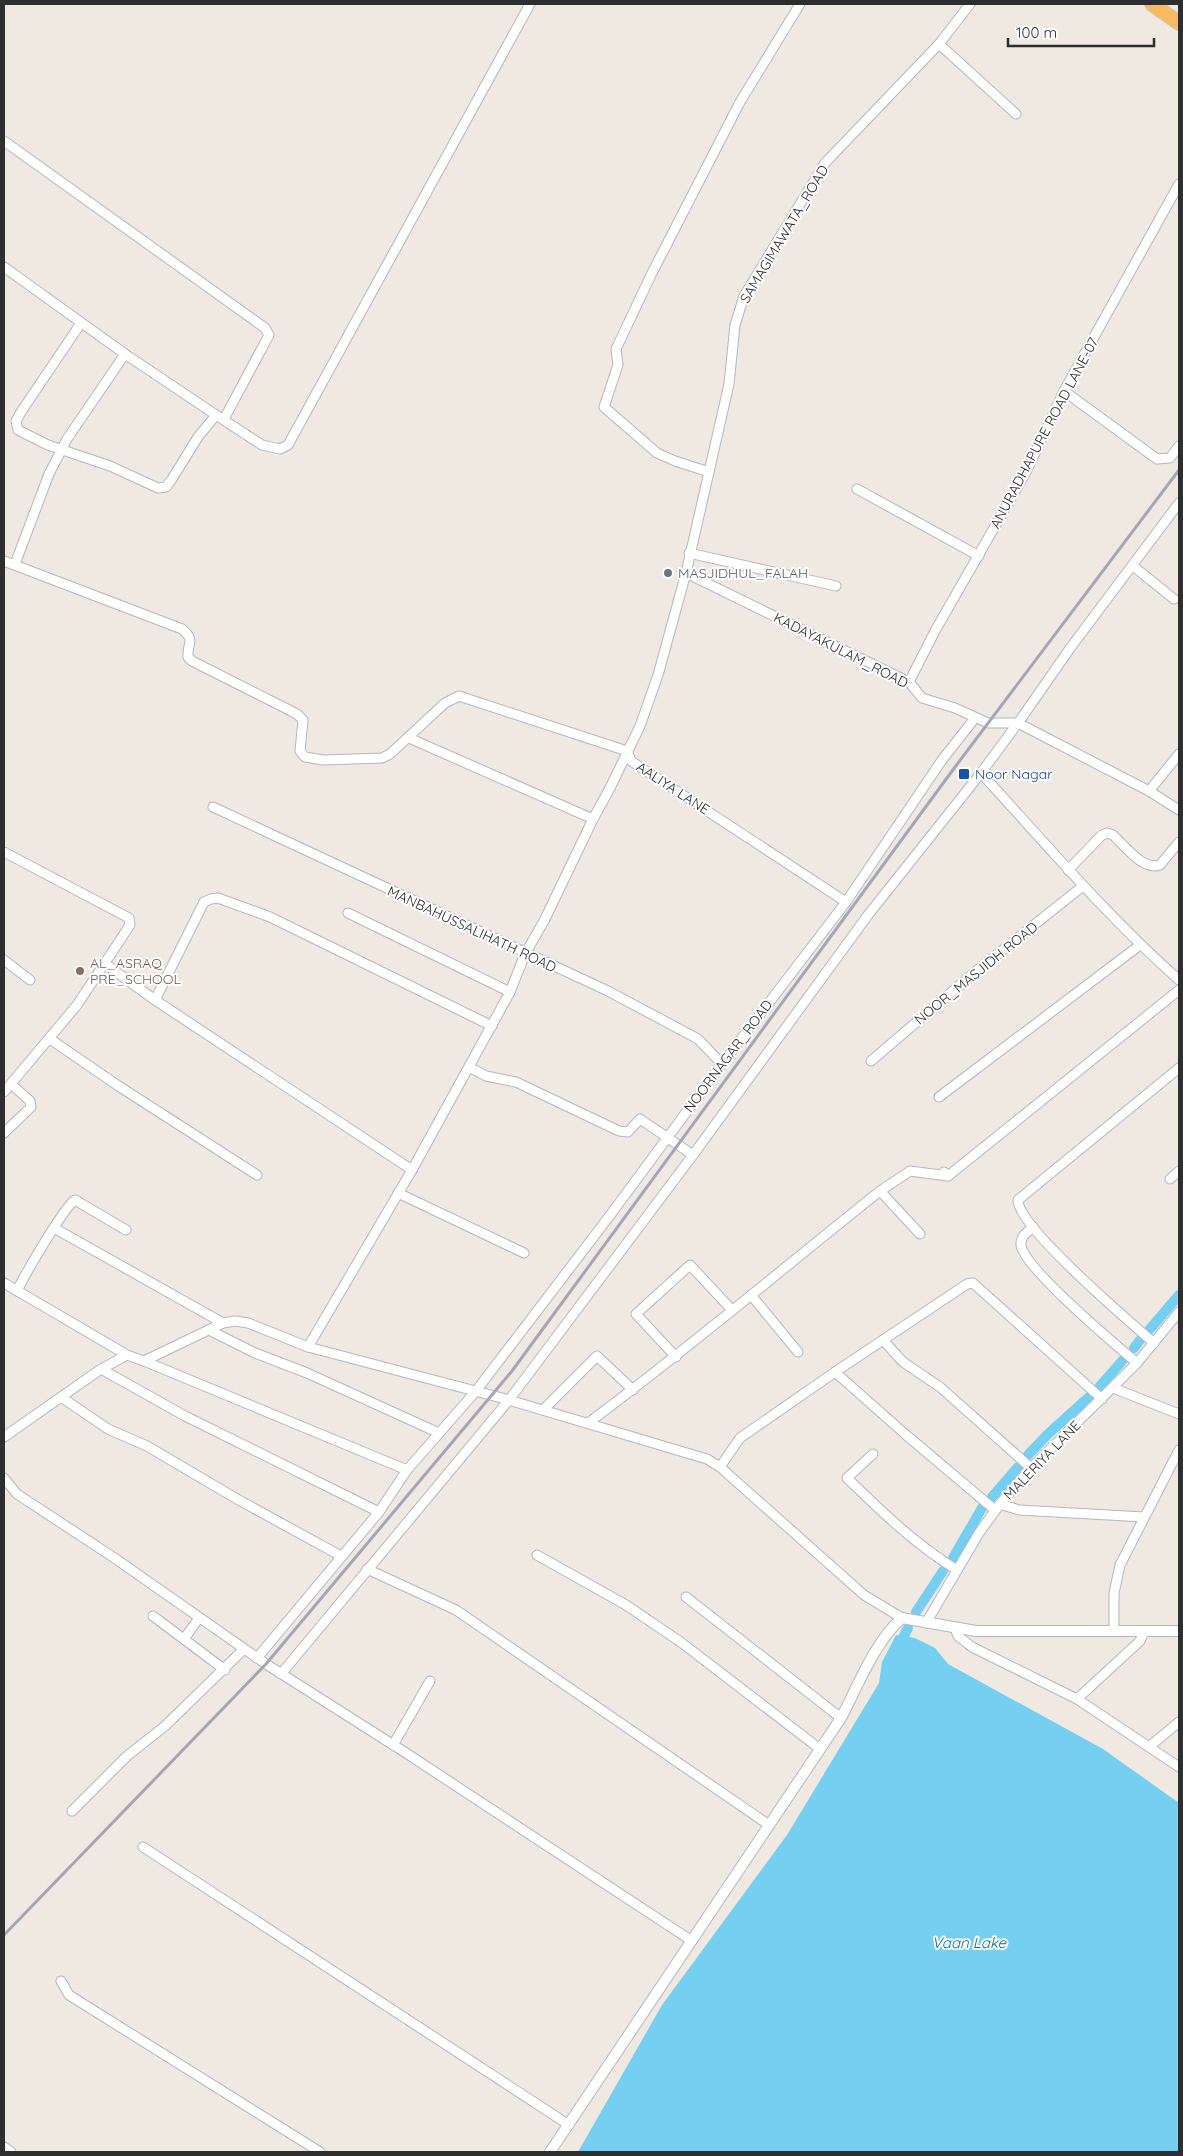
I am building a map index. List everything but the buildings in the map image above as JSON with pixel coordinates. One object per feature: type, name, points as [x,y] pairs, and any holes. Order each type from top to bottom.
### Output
[{"type":"highway","points":[[1152,4],[1179,23]]},
{"type":"street","points":[[4,267],[125,354],[262,445],[280,449],[288,445],[530,4]]},
{"type":"street","points":[[709,472],[657,453],[604,407],[618,365],[616,349],[651,276],[740,102],[800,4]]},
{"type":"street","name":"SAMAGIMAWATA_ROAD","points":[[308,1347],[412,1170],[492,1026],[640,726],[658,675],[686,573],[728,384],[734,325],[744,296],[825,163],[939,44],[970,4]]},
{"type":"street","points":[[939,44],[1016,114]]},
{"type":"street","points":[[4,141],[265,328],[270,335],[220,417],[198,437],[166,487],[158,488],[110,466],[62,449],[18,430],[16,426],[21,412],[81,323]]},
{"type":"street","name":"ANURADHAPURE ROAD LANE-07","points":[[909,682],[935,631],[1026,472],[1064,391],[1179,184]]},
{"type":"street","points":[[15,564],[49,474],[62,449],[125,354]]},
{"type":"street","points":[[1064,391],[1157,459],[1170,458],[1179,446]]},
{"type":"street","points":[[857,489],[979,556]]},
{"type":"street","points":[[281,1674],[509,1400],[693,1155],[868,916],[981,773],[1071,647],[1179,503]]},
{"type":"street","points":[[689,553],[836,586]]},
{"type":"street","points":[[4,561],[182,629],[189,635],[191,640],[188,657],[192,661],[297,714],[303,720],[300,751],[305,758],[323,760],[382,758],[390,754],[409,738],[593,819]]},
{"type":"street","points":[[1133,566],[1174,599]]},
{"type":"street","name":"KADAYAKULAM_ROAD","points":[[686,573],[909,682],[922,698],[955,708],[988,724],[1018,723]]},
{"type":"street","name":"AALIYA LANE","points":[[409,738],[445,703],[459,696],[627,752],[631,760],[846,902]]},
{"type":"street","name":"NOORNAGAR_ROAD","points":[[257,1658],[379,1512],[407,1470],[476,1391],[846,902],[942,760],[975,718]]},
{"type":"street","points":[[1018,723],[1149,791],[1179,810]]},
{"type":"street","points":[[1149,791],[1179,754]]},
{"type":"street","points":[[981,773],[1068,870],[1140,946],[1179,980]]},
{"type":"street","name":"MANBAHUSSALIHATH ROAD","points":[[213,807],[608,991],[698,1039],[722,1064]]},
{"type":"street","points":[[1068,870],[1102,835],[1107,833],[1113,835],[1149,866],[1160,865],[1179,842]]},
{"type":"street","points":[[4,852],[129,918],[130,925],[104,962],[78,1005],[6,1090],[30,1101],[31,1107],[4,1133]]},
{"type":"street","name":"NOOR_MASJIDH ROAD","points":[[871,1061],[975,972],[1083,886]]},
{"type":"street","points":[[155,1000],[204,902],[218,898],[270,917],[492,1026]]},
{"type":"street","points":[[348,913],[510,992]]},
{"type":"street","points":[[939,1096],[1140,946]]},
{"type":"street","points":[[4,960],[30,980]]},
{"type":"street","points":[[104,962],[155,1000],[412,1170]]},
{"type":"street","points":[[588,1423],[676,1357],[750,1294],[880,1191],[910,1171],[946,1174],[1179,990]]},
{"type":"street","points":[[50,1039],[257,1176]]},
{"type":"street","points":[[469,1067],[486,1076],[516,1082],[619,1131],[628,1132],[640,1119],[693,1155]]},
{"type":"street","points":[[1154,1343],[1093,1291],[1032,1227],[1018,1207],[1018,1200],[1179,1068]]},
{"type":"street","points":[[1170,1179],[1179,1170]]},
{"type":"street","points":[[880,1191],[920,1234]]},
{"type":"street","points":[[398,1193],[524,1252]]},
{"type":"street","points":[[17,1291],[54,1228],[70,1203],[75,1200],[126,1230]]},
{"type":"street","points":[[1032,1227],[1022,1236],[1021,1246],[1025,1254],[1047,1280],[1085,1318],[1138,1363]]},
{"type":"street","points":[[54,1228],[223,1323]]},
{"type":"street","points":[[676,1357],[636,1314],[690,1265],[732,1310]]},
{"type":"street","points":[[4,1283],[127,1355],[407,1470]]},
{"type":"street","points":[[720,1467],[740,1438],[967,1284],[973,1283],[1102,1399]]},
{"type":"street","points":[[750,1294],[798,1352]]},
{"type":"street","name":"MALERIYA LANE","points":[[926,1624],[957,1570],[998,1507],[1032,1468],[1138,1363],[1179,1312]]},
{"type":"street","points":[[144,1361],[223,1323],[235,1321],[248,1323],[308,1347],[509,1400],[707,1459],[720,1467],[864,1595],[902,1618],[926,1624],[976,1631],[1179,1631]]},
{"type":"street","points":[[209,1330],[255,1353],[307,1373],[439,1433]]},
{"type":"street","points":[[883,1340],[903,1362],[940,1387],[1032,1468]]},
{"type":"street","points":[[4,1437],[101,1370],[127,1355]]},
{"type":"street","points":[[543,1410],[597,1356],[633,1390]]},
{"type":"street","points":[[101,1370],[185,1416],[379,1512]]},
{"type":"street","points":[[835,1372],[905,1434],[998,1507],[1019,1510],[1144,1517]]},
{"type":"street","points":[[1113,1388],[1179,1414]]},
{"type":"street","points":[[61,1397],[108,1429],[148,1446],[237,1499],[341,1556]]},
{"type":"street","points":[[1114,1631],[1114,1593],[1120,1565],[1179,1450]]},
{"type":"street","points":[[873,1454],[847,1478],[892,1521],[935,1557],[957,1570]]},
{"type":"street","points":[[4,1478],[17,1494],[113,1557],[257,1658],[692,1941]]},
{"type":"street","points":[[4,1494],[17,1494]]},
{"type":"street","points":[[537,1555],[626,1606],[674,1638],[820,1749]]},
{"type":"street","points":[[367,1569],[402,1583],[456,1610],[769,1825]]},
{"type":"street","points":[[686,1597],[841,1718]]},
{"type":"street","points":[[153,1616],[225,1670]]},
{"type":"street","points":[[184,1639],[199,1618]]},
{"type":"street","points":[[550,2152],[841,1718],[877,1650],[892,1626],[902,1618]]},
{"type":"street","points":[[955,1628],[958,1636],[972,1647],[1077,1699],[1179,1767]]},
{"type":"street","points":[[1077,1699],[1140,1641],[1144,1631]]},
{"type":"street","points":[[72,1811],[127,1756],[165,1726],[225,1670],[244,1649]]},
{"type":"street","points":[[393,1745],[430,1681]]},
{"type":"street","points":[[1150,1746],[1179,1722]]},
{"type":"street","points":[[143,1847],[569,2125]]},
{"type":"street","points":[[62,1981],[69,1995],[320,2152]]},
{"type":"street","points":[[4,2147],[11,2152]]},
{"type":"water","name":"Vaan Lake","points":[[896,1635],[915,1638],[935,1648],[948,1664],[1103,1749],[1179,1803],[1179,2152],[578,2152],[662,2005],[787,1835],[879,1683],[882,1662]]},
{"type":"waterway","points":[[1150,1329],[1179,1295]]},
{"type":"waterway","points":[[1134,1348],[1140,1340]]},
{"type":"waterway","points":[[1100,1386],[1123,1360]]},
{"type":"waterway","points":[[1028,1455],[1089,1397]]},
{"type":"waterway","points":[[992,1497],[1018,1467]]},
{"type":"waterway","points":[[953,1558],[982,1508]]},
{"type":"waterway","points":[[916,1612],[943,1571]]},
{"type":"waterway","points":[[904,1636],[908,1628]]},
{"type":"railway","points":[[4,1935],[266,1664],[512,1371],[955,767],[1179,470]]},
{"type":"place","name":"MASJIDHUL_FALAH","points":[[668,573]]},
{"type":"place","name":"Noor Nagar","points":[[964,774]]},
{"type":"place","name":"AL_ASRAQ PRE_SCHOOL","points":[[80,971]]}]
